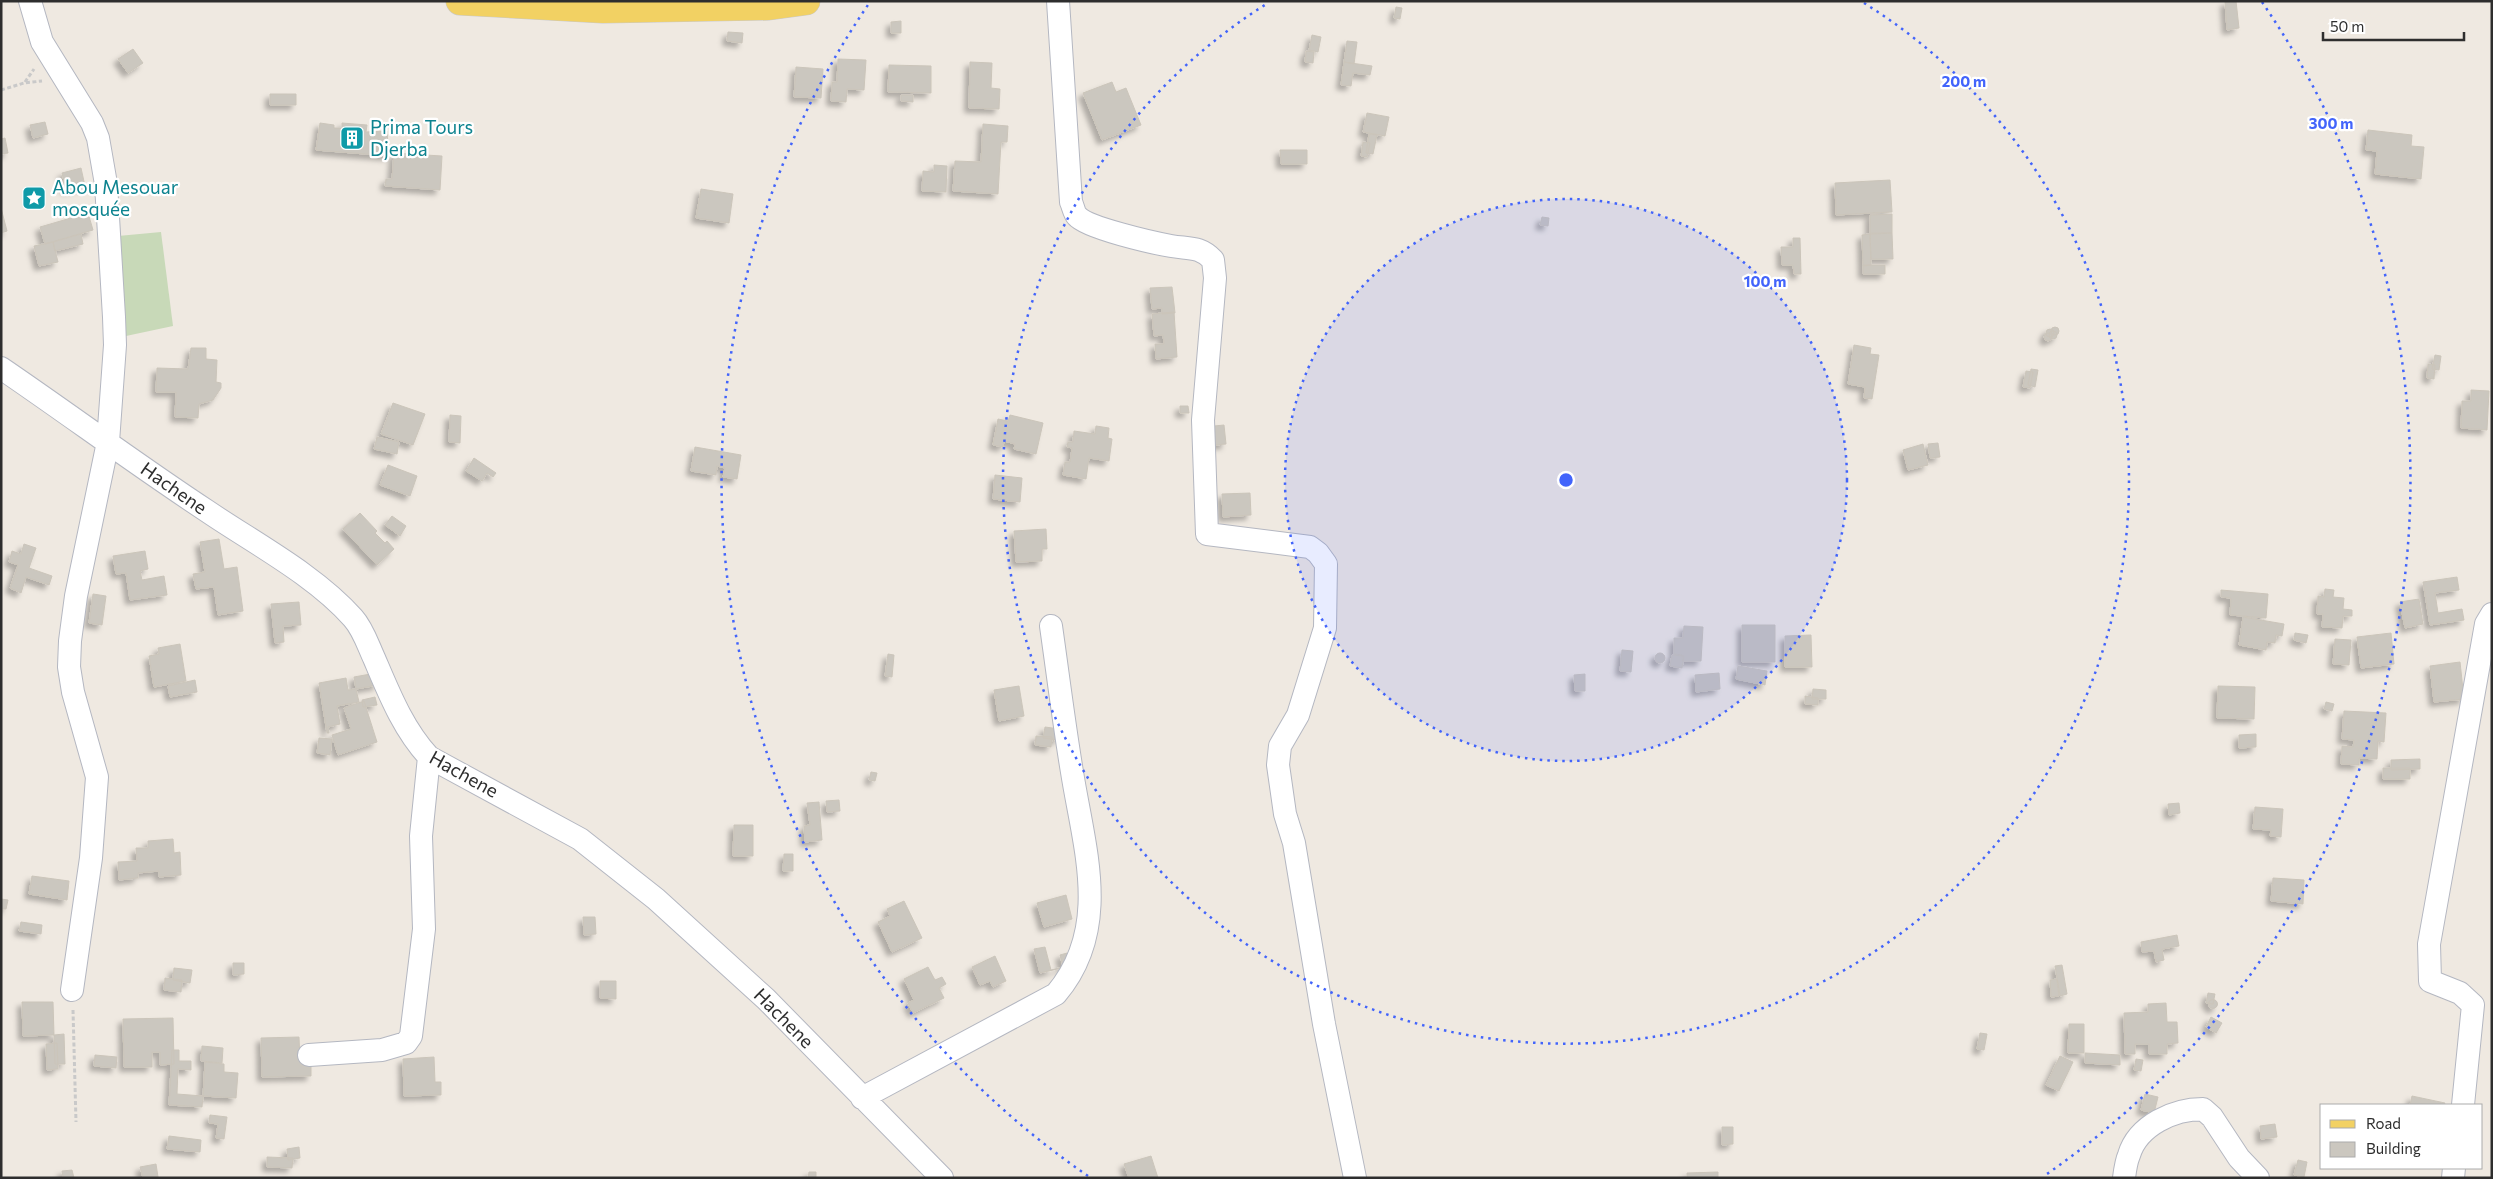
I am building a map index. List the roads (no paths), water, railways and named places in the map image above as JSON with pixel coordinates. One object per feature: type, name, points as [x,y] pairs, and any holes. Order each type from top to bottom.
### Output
[{"type":"main road","points":[[460,1],[603,9],[769,6],[806,1]]},
{"type":"street","points":[[30,1],[42,42],[92,123],[98,138],[106,184],[115,345],[108,442],[76,596],[70,640],[69,667],[73,692],[97,777],[90,867],[72,990]]},
{"type":"street","points":[[1058,1],[1070,192],[1076,216],[1088,224],[1172,246],[1197,248],[1213,260],[1215,278],[1203,420],[1207,534],[1310,547],[1318,553],[1326,564],[1325,628],[1298,715],[1280,746],[1278,765],[1285,814],[1294,843],[1324,1024],[1355,1178]]},
{"type":"street","name":"Hachene","points":[[1,368],[181,494],[309,579],[343,607],[355,620],[415,742],[429,757],[580,839],[656,899],[766,999],[942,1178]]},
{"type":"street","points":[[2463,1104],[2469,1063],[2473,1005],[2460,993],[2430,981],[2429,944],[2486,624],[2492,614]]},
{"type":"street","points":[[862,1098],[1056,994],[1068,980],[1086,938],[1090,902],[1089,865],[1072,773],[1051,626]]},
{"type":"street","points":[[309,1055],[382,1050],[406,1043],[411,1036],[424,929],[421,844],[429,757]]},
{"type":"street","points":[[2124,1178],[2129,1154],[2142,1134],[2166,1116],[2187,1109],[2203,1109],[2212,1117],[2239,1158],[2258,1178]]},
{"type":"place","name":"Prima Tours Djerba","points":[[352,138]]},
{"type":"place","name":"Abou Mesouar mosquée","points":[[34,198]]}]
